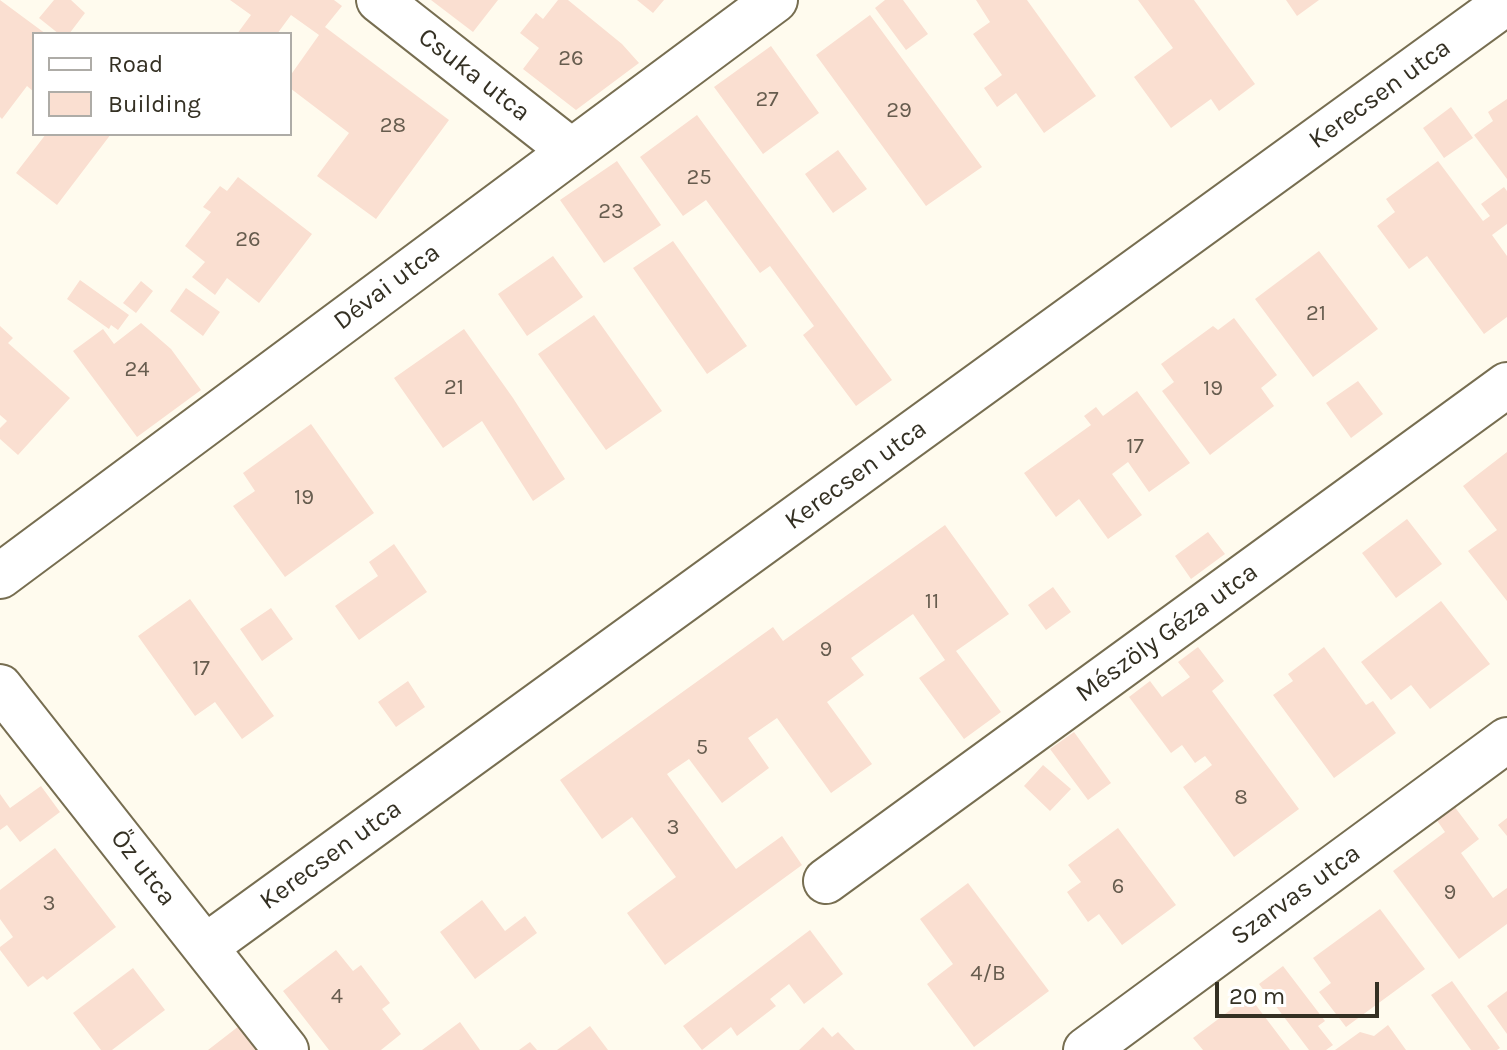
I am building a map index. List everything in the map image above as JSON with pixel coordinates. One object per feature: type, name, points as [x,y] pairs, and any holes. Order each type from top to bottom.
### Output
[{"type":"street","name":"Csuka utca","points":[[379,0],[570,150]]},
{"type":"street","name":"Dévai utca","points":[[0,576],[775,0]]},
{"type":"street","name":"Kerecsen utca","points":[[205,947],[1507,2]]},
{"type":"street","name":"Mészöly Géza utca","points":[[826,881],[1507,385]]},
{"type":"street","name":"Őz utca","points":[[0,687],[286,1050]]},
{"type":"street","name":"Szarvas utca","points":[[1086,1050],[1507,740]]},
{"type":"building","points":[[0,0],[43,32],[32,32],[32,90],[27,86],[2,119]]},
{"type":"building","points":[[54,0],[71,0],[85,13],[71,32],[56,32],[39,18]]},
{"type":"building","points":[[230,0],[334,0],[342,6],[325,27],[449,120],[376,219],[317,176],[349,133],[292,90],[292,73],[319,35],[291,15],[278,32],[238,32],[251,15]]},
{"type":"building","points":[[431,0],[498,0],[473,32]]},
{"type":"building","points":[[558,0],[568,0],[622,44],[639,63],[576,110],[523,69],[539,48],[520,33],[536,13],[543,19]]},
{"type":"building","points":[[637,0],[664,0],[653,13]]},
{"type":"building","points":[[885,0],[903,0],[928,34],[906,50],[875,8]]},
{"type":"building","points":[[976,0],[1027,0],[1096,96],[1044,133],[1016,93],[997,107],[984,88],[1002,75],[973,34],[990,22]]},
{"type":"building","points":[[1138,0],[1194,0],[1255,84],[1219,111],[1211,99],[1171,128],[1134,77],[1173,48]]},
{"type":"building","points":[[1286,0],[1319,0],[1297,16]]},
{"type":"building","points":[[870,15],[982,167],[926,206],[816,55]]},
{"type":"building","points":[[771,46],[819,113],[763,154],[714,87]]},
{"type":"building","points":[[1507,99],[1507,179],[1474,135],[1493,121],[1488,112]]},
{"type":"building","points":[[1451,107],[1473,138],[1444,158],[1423,128]]},
{"type":"building","points":[[697,115],[892,380],[856,406],[803,335],[814,326],[770,266],[760,273],[706,200],[683,216],[640,157]]},
{"type":"building","points":[[44,136],[109,136],[57,205],[16,173]]},
{"type":"building","points":[[838,150],[867,189],[833,213],[805,174]]},
{"type":"building","points":[[617,161],[661,225],[604,263],[560,200]]},
{"type":"building","points":[[1438,161],[1483,221],[1490,216],[1481,204],[1504,187],[1507,191],[1507,224],[1492,235],[1507,256],[1507,317],[1484,334],[1427,256],[1409,269],[1377,226],[1395,212],[1386,199]]},
{"type":"building","points":[[238,177],[312,234],[259,303],[227,278],[215,295],[192,277],[205,262],[185,246],[211,212],[203,207],[220,186],[227,191]]},
{"type":"building","points":[[673,241],[747,346],[707,374],[633,268]]},
{"type":"building","points":[[1319,251],[1378,329],[1313,377],[1255,299]]},
{"type":"building","points":[[553,256],[583,297],[527,336],[498,294]]},
{"type":"building","points":[[80,280],[129,315],[118,330],[111,325],[109,329],[67,299]]},
{"type":"building","points":[[141,281],[153,291],[136,313],[123,303]]},
{"type":"building","points":[[186,288],[220,312],[203,336],[170,311]]},
{"type":"building","points":[[594,315],[662,411],[606,450],[538,354]]},
{"type":"building","points":[[1234,318],[1277,375],[1261,388],[1274,406],[1210,455],[1162,391],[1174,382],[1161,364],[1213,326],[1218,330]]},
{"type":"building","points":[[141,323],[171,349],[201,390],[137,437],[73,351],[103,329],[114,344]]},
{"type":"building","points":[[0,326],[13,338],[8,343],[70,398],[18,455],[0,439],[0,428],[7,421],[0,415]]},
{"type":"building","points":[[464,329],[565,479],[533,501],[482,421],[443,448],[394,378]]},
{"type":"building","points":[[1358,381],[1383,414],[1351,438],[1326,403]]},
{"type":"building","points":[[1137,391],[1190,463],[1149,492],[1128,462],[1112,474],[1142,515],[1108,539],[1079,499],[1056,517],[1024,473],[1091,425],[1084,416],[1096,407],[1103,416]]},
{"type":"building","points":[[311,424],[374,513],[285,577],[233,506],[255,491],[243,473]]},
{"type":"building","points":[[1507,452],[1507,601],[1468,551],[1497,530],[1463,486]]},
{"type":"building","points":[[1407,519],[1442,564],[1396,598],[1362,553]]},
{"type":"building","points":[[945,525],[1009,614],[956,651],[1001,712],[964,739],[919,678],[945,660],[913,614],[851,658],[864,675],[827,702],[872,764],[831,793],[777,718],[748,738],[769,768],[722,803],[689,759],[667,774],[736,869],[782,836],[802,865],[665,965],[627,913],[676,877],[632,817],[602,839],[560,780],[773,627],[783,641]]},
{"type":"building","points":[[1208,532],[1225,554],[1191,579],[1175,556]]},
{"type":"building","points":[[394,544],[427,592],[359,640],[335,606],[378,576],[369,562]]},
{"type":"building","points":[[1053,587],[1071,612],[1046,630],[1028,605]]},
{"type":"building","points":[[190,599],[274,716],[242,739],[215,702],[195,716],[138,636]]},
{"type":"building","points":[[1441,601],[1490,664],[1430,709],[1411,685],[1391,700],[1361,662]]},
{"type":"building","points":[[271,608],[293,639],[262,661],[240,629]]},
{"type":"building","points":[[1198,647],[1224,681],[1212,691],[1299,809],[1234,857],[1183,787],[1212,765],[1205,756],[1195,763],[1182,745],[1171,753],[1129,697],[1150,681],[1162,697],[1190,677],[1178,662]]},
{"type":"building","points":[[1324,647],[1366,705],[1373,701],[1396,733],[1334,778],[1273,695],[1293,681],[1288,674]]},
{"type":"building","points":[[408,681],[425,707],[396,727],[378,702]]},
{"type":"building","points":[[1074,732],[1111,783],[1088,800],[1050,749]]},
{"type":"building","points":[[1043,765],[1071,789],[1050,811],[1024,786]]},
{"type":"building","points":[[41,786],[60,812],[20,842],[7,825],[0,830],[0,794],[10,808]]},
{"type":"building","points":[[1454,806],[1479,839],[1461,853],[1493,898],[1507,888],[1507,924],[1459,959],[1393,871],[1445,832],[1436,819]]},
{"type":"building","points":[[1507,818],[1507,836],[1498,825]]},
{"type":"building","points":[[1118,828],[1176,905],[1122,945],[1099,914],[1088,922],[1067,892],[1081,882],[1068,865]]},
{"type":"building","points":[[55,848],[116,927],[47,980],[43,976],[28,987],[0,950],[13,937],[0,919],[0,890]]},
{"type":"building","points":[[968,883],[1049,991],[974,1047],[927,984],[953,964],[920,919]]},
{"type":"building","points":[[482,900],[505,931],[525,916],[537,933],[475,979],[440,932]]},
{"type":"building","points":[[1380,909],[1425,969],[1346,1027],[1319,992],[1331,983],[1313,958]]},
{"type":"building","points":[[810,930],[843,974],[804,1004],[789,984],[770,999],[776,1006],[737,1036],[731,1027],[702,1050],[683,1026]]},
{"type":"building","points":[[336,950],[353,971],[361,965],[390,1003],[382,1009],[401,1034],[381,1050],[329,1050],[283,991]]},
{"type":"building","points":[[1283,966],[1325,1021],[1318,1026],[1333,1045],[1326,1050],[1309,1050],[1259,984]]},
{"type":"building","points":[[133,968],[165,1010],[112,1050],[101,1050],[73,1013]]},
{"type":"building","points":[[1452,981],[1500,1048],[1471,1050],[1431,995]]},
{"type":"building","points":[[1507,991],[1507,1034],[1487,1006]]},
{"type":"building","points":[[1249,996],[1290,1050],[1203,1050],[1193,1038]]},
{"type":"building","points":[[460,1022],[480,1050],[422,1050]]},
{"type":"building","points":[[1388,1025],[1406,1050],[1335,1050],[1360,1032],[1374,1036]]},
{"type":"building","points":[[239,1026],[258,1050],[208,1050]]},
{"type":"building","points":[[590,1026],[608,1050],[557,1050]]},
{"type":"building","points":[[823,1027],[832,1037],[838,1032],[855,1050],[799,1050]]},
{"type":"building","points":[[530,1042],[537,1050],[519,1050]]}]
